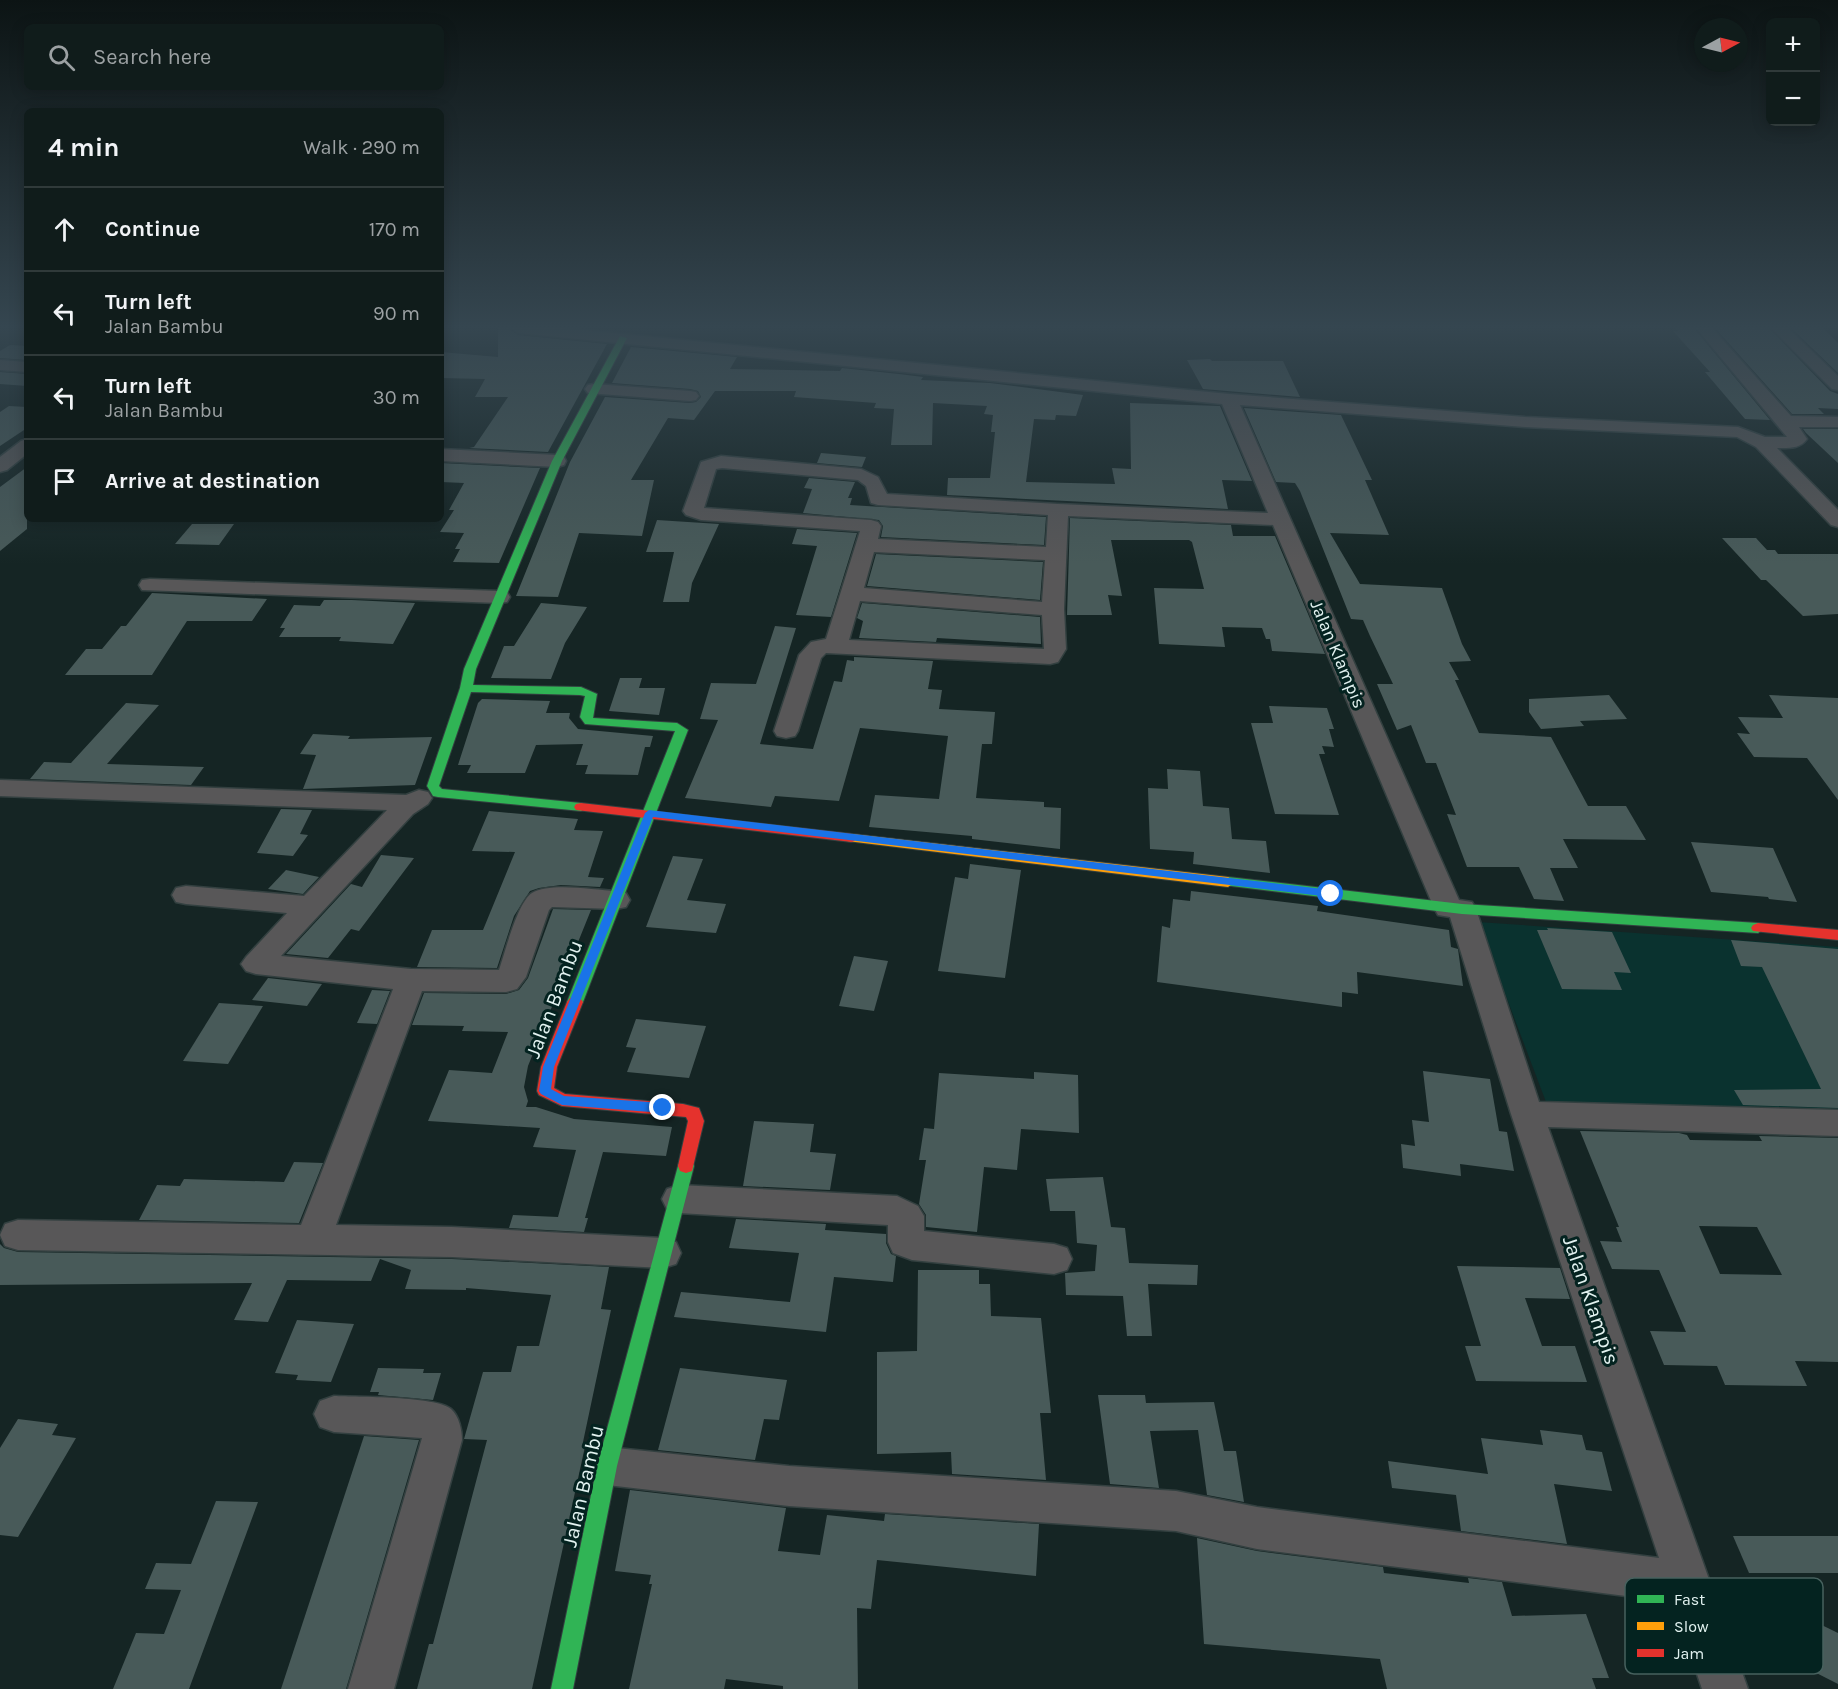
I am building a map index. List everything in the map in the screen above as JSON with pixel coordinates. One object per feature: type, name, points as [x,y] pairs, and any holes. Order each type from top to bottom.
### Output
[{"type":"street","points":[[435,790],[435,780],[466,688],[470,669],[556,461],[585,407]]},
{"type":"street","name":"Jalan Klampis","points":[[1232,407],[1280,519],[1455,908],[1687,1578]]},
{"type":"street","points":[[1330,407],[1525,422],[1738,432],[1762,443],[1833,505]]},
{"type":"street","points":[[1762,443],[1797,441],[1797,436],[1773,407]]},
{"type":"street","points":[[1786,421],[1838,422]]},
{"type":"street","points":[[0,465],[24,447]]},
{"type":"street","points":[[444,455],[556,461]]},
{"type":"street","points":[[836,645],[869,535],[878,499],[878,489],[869,478],[861,475],[721,462],[708,466],[693,511],[701,514],[869,535],[1057,554]]},
{"type":"street","points":[[878,499],[1058,510],[1280,519]]},
{"type":"street","points":[[786,731],[810,655],[819,647],[836,645],[1050,657],[1055,649],[1053,609],[1058,510]]},
{"type":"street","points":[[150,585],[499,597]]},
{"type":"street","points":[[853,594],[1053,609]]},
{"type":"street","name":"Jalan Bambu","points":[[466,688],[581,691],[591,694],[586,717],[589,721],[681,728],[616,900],[549,1067],[545,1091],[562,1100],[683,1110],[693,1113],[696,1120],[679,1199],[607,1466],[562,1689]]},
{"type":"street","points":[[0,788],[410,803]]},
{"type":"street","points":[[435,790],[443,794],[649,813],[1455,908],[1838,934]]},
{"type":"street","points":[[435,790],[410,803],[256,964],[411,980],[506,981],[511,977],[536,906],[542,900],[550,897],[616,900]]},
{"type":"street","points":[[186,895],[311,906]]},
{"type":"street","points":[[313,1240],[411,980]]},
{"type":"street","points":[[1527,1114],[1838,1123]]},
{"type":"street","points":[[679,1199],[897,1211],[906,1216],[904,1238],[912,1245],[1054,1260]]},
{"type":"street","points":[[18,1235],[452,1242],[663,1253]]},
{"type":"street","points":[[334,1414],[434,1420],[440,1424],[442,1432],[442,1440],[371,1689]]},
{"type":"street","points":[[607,1466],[789,1486],[1176,1511],[1257,1528],[1650,1578]]},
{"type":"street","name":"Jalan Klampis","points":[[1720,1674],[1725,1689]]},
{"type":"shaded area","points":[[1478,922],[1838,947],[1838,1109],[1546,1102]]},
{"type":"building","points":[[8,407],[24,407],[24,430],[0,446],[0,412]]},
{"type":"building","points":[[501,407],[573,407],[548,452],[469,448],[474,447]]},
{"type":"building","points":[[600,407],[704,407],[694,420],[668,418],[631,480],[654,480],[642,536],[579,533],[558,597],[516,596],[570,462]]},
{"type":"building","points":[[933,407],[932,445],[891,445],[894,409],[874,408]]},
{"type":"building","points":[[987,407],[1079,407],[1076,416],[1056,415],[1055,420],[1034,419],[1026,482],[1115,484],[1112,468],[1131,469],[1130,407],[1220,407],[1252,481],[1222,480],[1228,509],[947,495],[948,478],[990,478],[995,432],[991,432],[993,415],[984,414]]},
{"type":"building","points":[[1735,407],[1759,407],[1770,420],[1745,419]]},
{"type":"building","points":[[1786,407],[1838,407],[1838,409],[1818,408],[1824,414],[1792,414]]},
{"type":"building","points":[[1244,408],[1341,415],[1372,480],[1365,480],[1389,535],[1330,533],[1360,584],[1442,588],[1462,644],[1471,661],[1449,662],[1459,680],[1455,680],[1479,733],[1551,737],[1588,806],[1626,806],[1646,840],[1563,839],[1578,868],[1550,868],[1564,901],[1534,899],[1519,867],[1467,867],[1447,814],[1456,815],[1436,763],[1426,763],[1411,725],[1397,730],[1377,684],[1393,684],[1363,620],[1351,619],[1300,491],[1295,483],[1276,482]]},
{"type":"building","points":[[1803,429],[1838,429],[1838,463],[1806,433]]},
{"type":"building","points":[[821,453],[866,457],[862,467],[817,463]]},
{"type":"building","points":[[444,463],[540,468],[499,563],[453,562],[460,549],[455,549],[464,533],[440,532],[454,510],[449,510],[464,483],[444,482]]},
{"type":"building","points":[[24,469],[24,522],[27,522],[27,529],[0,551],[0,487]]},
{"type":"building","points":[[809,478],[855,482],[848,498],[852,498],[850,505],[1046,517],[1044,545],[881,537],[883,526],[879,520],[803,513],[812,489],[804,488]]},
{"type":"building","points":[[1070,518],[1231,525],[1233,536],[1275,536],[1325,654],[1272,651],[1270,639],[1266,639],[1262,628],[1222,627],[1225,647],[1159,644],[1154,588],[1204,589],[1192,542],[1189,540],[1111,540],[1122,596],[1108,595],[1112,615],[1067,615]]},
{"type":"building","points":[[657,520],[719,524],[692,583],[689,602],[663,602],[674,552],[646,552]]},
{"type":"building","points":[[192,524],[234,524],[219,545],[175,544]]},
{"type":"building","points":[[797,529],[857,533],[831,617],[796,615],[817,546],[792,544]]},
{"type":"building","points":[[1722,538],[1756,538],[1767,550],[1775,550],[1778,554],[1838,554],[1838,614],[1803,616],[1766,580],[1761,580]]},
{"type":"building","points":[[876,554],[1043,562],[1040,600],[867,586]]},
{"type":"building","points":[[152,593],[267,599],[252,621],[187,621],[152,675],[65,675],[86,649],[102,649],[121,626],[126,626]]},
{"type":"building","points":[[324,600],[415,603],[393,644],[339,641],[341,637],[279,637],[285,628],[280,628],[294,605],[320,606]]},
{"type":"building","points":[[541,603],[587,607],[565,643],[551,679],[491,678],[504,646],[514,646]]},
{"type":"building","points":[[862,603],[1040,617],[1041,644],[937,638],[936,642],[859,638],[863,621],[857,618]]},
{"type":"building","points":[[775,626],[796,628],[760,744],[813,749],[834,681],[842,682],[847,660],[854,661],[854,657],[933,661],[928,689],[942,690],[939,709],[995,712],[992,744],[982,744],[976,798],[1044,802],[1044,807],[1061,808],[1060,849],[972,839],[972,836],[869,827],[875,795],[939,799],[948,736],[860,728],[839,801],[775,796],[771,807],[685,798],[718,720],[700,719],[711,683],[756,684]]},
{"type":"building","points":[[620,678],[642,678],[639,688],[665,688],[659,715],[609,711]]},
{"type":"building","points":[[1609,695],[1627,719],[1580,721],[1584,726],[1541,729],[1529,712],[1529,699]]},
{"type":"building","points":[[1769,695],[1838,698],[1838,800],[1807,758],[1754,757],[1737,733],[1750,734],[1738,717],[1783,718]]},
{"type":"building","points":[[482,699],[550,701],[546,713],[570,713],[569,718],[578,729],[653,736],[650,747],[645,747],[638,775],[585,774],[588,765],[576,765],[583,744],[536,745],[525,773],[467,773],[471,765],[458,765],[478,703]]},
{"type":"building","points":[[126,703],[159,705],[107,764],[204,767],[191,785],[30,779],[44,762],[71,763]]},
{"type":"building","points":[[1269,706],[1327,708],[1334,729],[1329,729],[1334,747],[1322,746],[1325,754],[1319,754],[1339,815],[1275,814],[1251,723],[1273,723]]},
{"type":"building","points":[[313,734],[350,736],[348,739],[432,737],[415,785],[303,789],[316,755],[300,754]]},
{"type":"building","points":[[1167,769],[1200,771],[1203,806],[1229,808],[1232,839],[1266,841],[1270,873],[1193,864],[1194,852],[1150,849],[1148,788],[1168,789]]},
{"type":"building","points":[[281,809],[312,810],[300,834],[308,835],[293,856],[257,853]]},
{"type":"building","points":[[489,811],[578,819],[574,830],[603,831],[588,877],[604,878],[600,887],[561,885],[530,891],[514,916],[497,968],[417,967],[432,930],[483,930],[515,852],[472,851]]},
{"type":"building","points":[[1691,842],[1773,848],[1797,902],[1711,892]]},
{"type":"building","points":[[381,855],[414,858],[359,931],[351,929],[328,958],[286,954],[351,884],[362,887]]},
{"type":"building","points":[[673,856],[703,859],[687,900],[726,904],[716,933],[646,927]]},
{"type":"building","points":[[970,864],[1021,870],[1005,978],[938,971],[955,877],[968,879]]},
{"type":"building","points":[[286,870],[319,877],[303,894],[268,889]]},
{"type":"building","points":[[1191,891],[1318,906],[1317,911],[1449,930],[1451,947],[1458,949],[1463,986],[1357,972],[1358,994],[1342,992],[1342,1007],[1157,982],[1162,926],[1170,928],[1173,899],[1190,901]]},
{"type":"building","points":[[553,909],[591,910],[528,1066],[524,1087],[528,1101],[526,1107],[536,1107],[574,1119],[672,1127],[666,1156],[603,1152],[585,1218],[588,1218],[584,1232],[509,1228],[513,1215],[558,1217],[576,1150],[533,1147],[540,1128],[428,1121],[449,1070],[492,1073],[508,1032],[462,1031],[464,1026],[412,1025],[424,993],[506,994],[519,990],[528,978]]},
{"type":"building","points":[[1547,928],[1612,932],[1631,973],[1614,972],[1622,990],[1562,989],[1537,930],[1548,930]]},
{"type":"building","points":[[1731,940],[1838,949],[1838,1108],[1743,1105],[1734,1090],[1821,1089],[1762,967],[1741,966]]},
{"type":"building","points":[[854,956],[888,961],[874,1011],[839,1006]]},
{"type":"building","points":[[268,978],[322,984],[307,1006],[252,1000]]},
{"type":"building","points":[[372,990],[390,991],[377,1024],[357,1023]]},
{"type":"building","points":[[219,1003],[263,1006],[228,1064],[183,1061]]},
{"type":"building","points":[[636,1019],[706,1026],[689,1078],[627,1072],[636,1048],[626,1047]]},
{"type":"building","points":[[1423,1071],[1490,1079],[1499,1131],[1507,1132],[1514,1171],[1460,1164],[1461,1176],[1403,1168],[1401,1144],[1415,1146],[1412,1120],[1429,1122]]},
{"type":"building","points":[[1034,1072],[1078,1075],[1079,1133],[1021,1129],[1017,1170],[984,1167],[977,1232],[926,1227],[926,1215],[919,1204],[926,1160],[919,1160],[924,1128],[934,1129],[939,1073],[1034,1079]]},
{"type":"building","points":[[754,1121],[814,1124],[810,1152],[836,1154],[830,1190],[743,1186]]},
{"type":"building","points":[[1580,1131],[1679,1133],[1687,1135],[1690,1140],[1762,1141],[1759,1136],[1838,1138],[1838,1362],[1795,1361],[1807,1386],[1725,1385],[1717,1366],[1664,1365],[1650,1331],[1686,1332],[1659,1270],[1612,1269],[1600,1241],[1622,1242],[1616,1227],[1619,1227]],"holes":[[[1699,1226],[1757,1227],[1782,1275],[1720,1274]]]},
{"type":"building","points":[[294,1162],[323,1163],[299,1223],[139,1220],[157,1185],[180,1186],[184,1179],[284,1182]]},
{"type":"building","points":[[1103,1177],[1111,1227],[1125,1228],[1129,1263],[1198,1265],[1197,1285],[1148,1284],[1152,1336],[1127,1336],[1123,1296],[1066,1295],[1065,1273],[1095,1271],[1097,1245],[1077,1243],[1075,1211],[1050,1211],[1046,1179]]},
{"type":"building","points":[[736,1219],[826,1224],[825,1230],[886,1234],[886,1243],[891,1254],[896,1256],[893,1282],[834,1277],[826,1332],[674,1317],[681,1292],[790,1302],[799,1253],[729,1248]]},
{"type":"building","points":[[0,1244],[4,1248],[18,1252],[452,1259],[609,1267],[601,1309],[611,1310],[583,1442],[586,1442],[532,1689],[417,1689],[429,1644],[433,1644],[487,1440],[464,1439],[483,1372],[511,1372],[517,1346],[539,1346],[551,1295],[466,1288],[466,1290],[405,1289],[411,1270],[380,1259],[371,1281],[287,1280],[268,1322],[234,1320],[252,1283],[0,1285]]},
{"type":"building","points":[[1457,1266],[1560,1268],[1570,1299],[1525,1298],[1542,1346],[1575,1346],[1587,1382],[1476,1381],[1465,1346],[1481,1346]]},
{"type":"building","points":[[918,1270],[979,1270],[979,1284],[990,1284],[991,1316],[1041,1318],[1051,1413],[1040,1413],[1046,1480],[952,1474],[951,1452],[877,1454],[877,1352],[917,1351]]},
{"type":"building","points":[[297,1320],[354,1324],[331,1382],[296,1380],[298,1375],[275,1373]]},
{"type":"building","points":[[378,1368],[424,1369],[423,1373],[441,1373],[433,1400],[378,1395],[379,1392],[370,1392]]},
{"type":"building","points":[[680,1368],[787,1380],[779,1420],[764,1419],[755,1460],[658,1450]]},
{"type":"building","points":[[1098,1395],[1145,1395],[1146,1403],[1214,1402],[1224,1451],[1236,1451],[1244,1502],[1207,1495],[1198,1430],[1150,1431],[1159,1488],[1110,1484]]},
{"type":"building","points":[[18,1419],[58,1424],[52,1435],[76,1438],[18,1537],[0,1535],[0,1448]]},
{"type":"building","points":[[1540,1430],[1582,1435],[1586,1450],[1602,1452],[1612,1491],[1554,1484],[1567,1544],[1461,1531],[1456,1495],[1392,1488],[1388,1461],[1488,1474],[1481,1438],[1543,1445]]},
{"type":"building","points":[[364,1436],[419,1440],[346,1689],[281,1689]]},
{"type":"building","points":[[630,1490],[786,1508],[778,1551],[820,1555],[827,1515],[884,1521],[885,1514],[1039,1524],[1036,1576],[877,1560],[871,1609],[857,1608],[858,1689],[783,1689],[783,1686],[726,1679],[724,1689],[629,1689],[652,1584],[649,1584],[651,1575],[615,1571]]},
{"type":"building","points":[[216,1501],[258,1502],[189,1689],[113,1689],[136,1633],[164,1634],[181,1590],[145,1589],[156,1563],[191,1564]]},
{"type":"building","points":[[1733,1536],[1838,1536],[1838,1573],[1749,1573]]},
{"type":"building","points":[[1197,1538],[1257,1551],[1383,1567],[1384,1573],[1469,1583],[1468,1578],[1502,1582],[1512,1616],[1586,1614],[1609,1678],[1592,1678],[1596,1689],[1387,1689],[1380,1659],[1204,1644]]},
{"type":"building","points":[[1823,1626],[1838,1633],[1838,1684],[1818,1674],[1823,1674]]},
{"type":"traffic: fast","points":[[581,807],[438,793],[433,786],[466,688],[470,669],[557,461],[586,407]]},
{"type":"traffic: fast","points":[[466,688],[581,691],[591,694],[586,717],[589,721],[677,727],[682,730],[575,1002]]},
{"type":"traffic: fast","points":[[1228,882],[1462,909],[1758,928]]},
{"type":"traffic: fast","points":[[562,1689],[607,1466],[686,1166]]},
{"type":"traffic: slow","points":[[852,838],[1228,882]]},
{"type":"traffic: jam","points":[[581,807],[852,838]]},
{"type":"traffic: jam","points":[[1758,928],[1838,935]]},
{"type":"traffic: jam","points":[[575,1002],[549,1067],[545,1091],[562,1100],[683,1110],[693,1113],[696,1121],[686,1166]]},
{"type":"route","points":[[663,1108],[562,1100],[545,1091],[549,1067],[649,813],[1331,894]]}]
